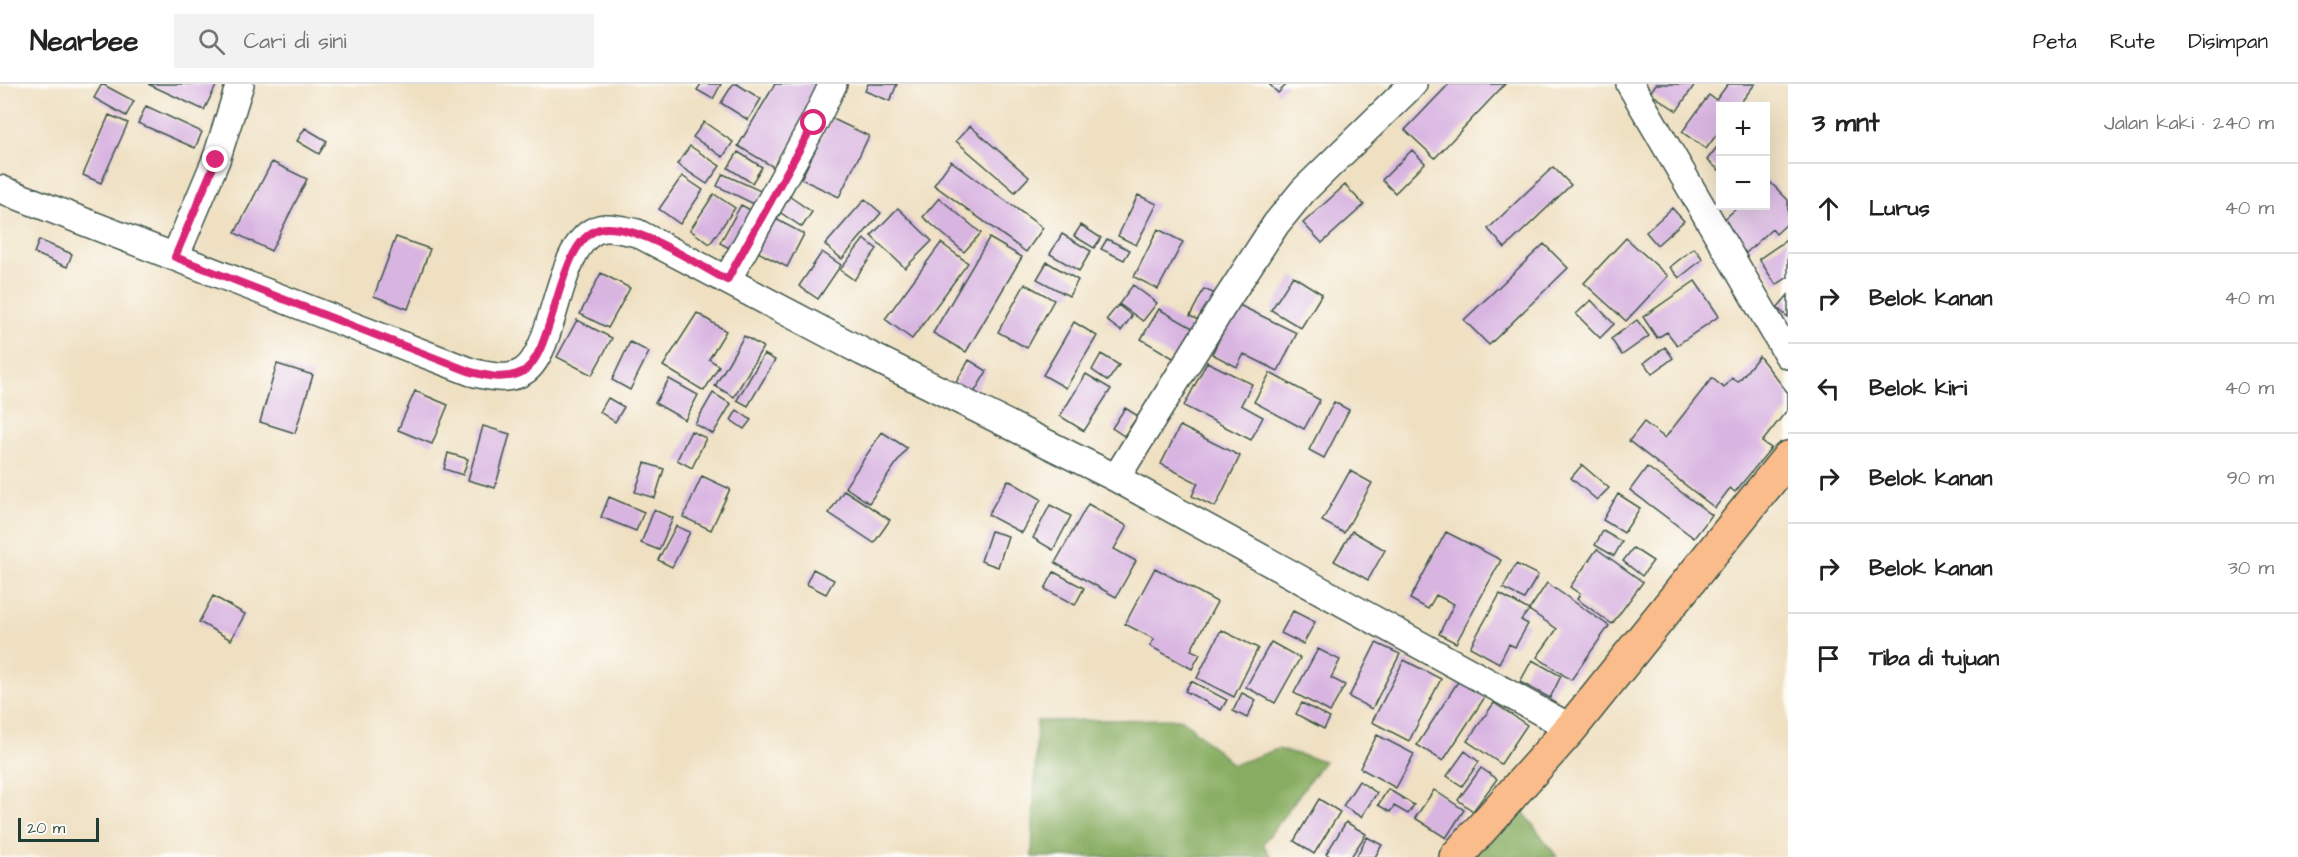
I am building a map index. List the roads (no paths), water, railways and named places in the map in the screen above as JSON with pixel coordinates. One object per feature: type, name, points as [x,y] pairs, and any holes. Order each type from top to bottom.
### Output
[{"type":"main road","points":[[1456,857],[1571,728],[1788,458]]},
{"type":"street","points":[[175,257],[216,160],[240,84]]},
{"type":"street","points":[[727,280],[814,123],[833,84]]},
{"type":"street","points":[[1116,478],[1276,224],[1303,191],[1413,84]]},
{"type":"street","points":[[1630,84],[1788,355]]},
{"type":"street","points":[[0,189],[471,372],[494,377],[519,374],[531,366],[539,350],[570,260],[584,238],[597,230],[617,229],[637,233],[863,352],[1116,478],[1571,728]]}]
